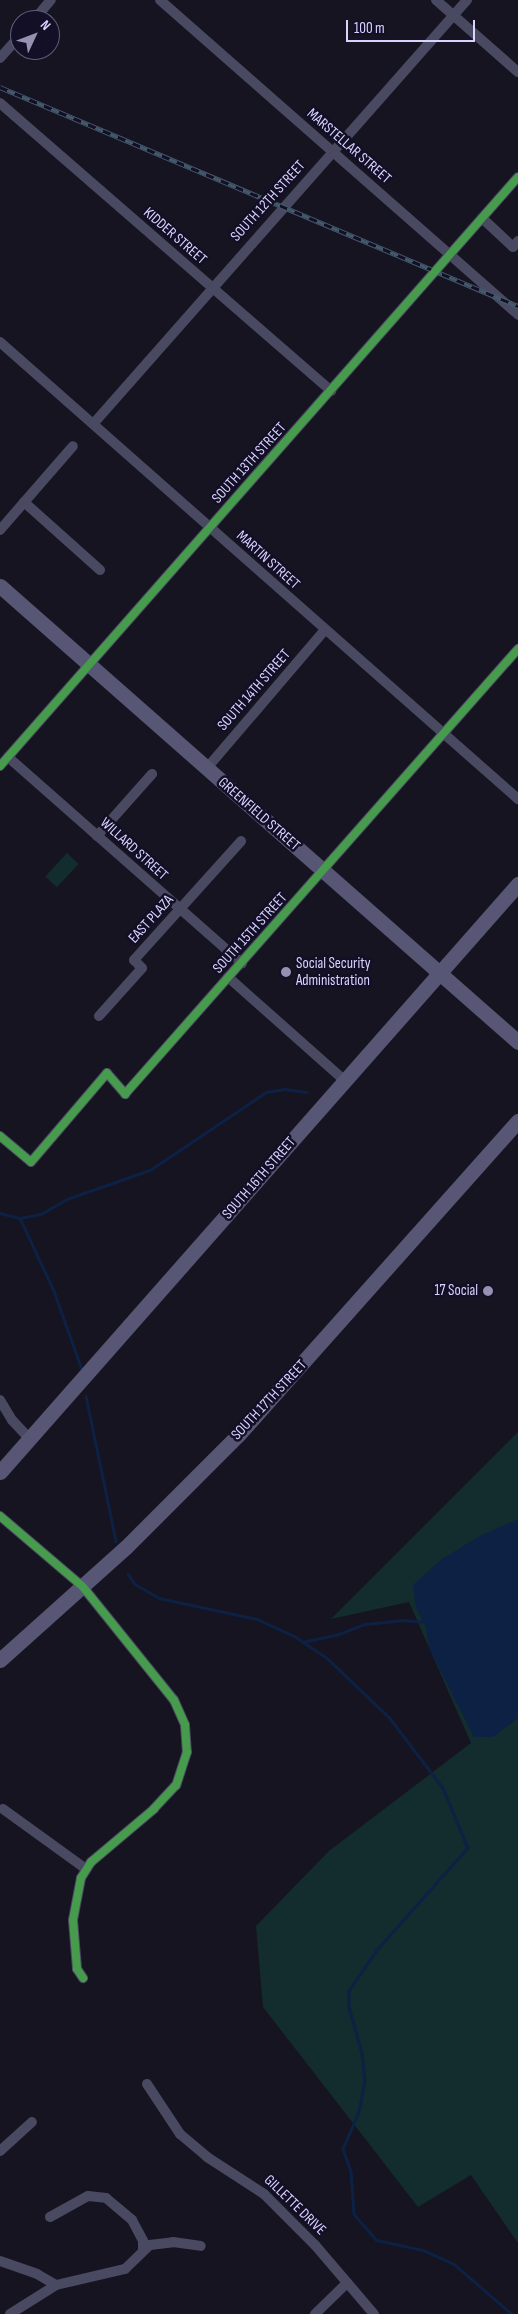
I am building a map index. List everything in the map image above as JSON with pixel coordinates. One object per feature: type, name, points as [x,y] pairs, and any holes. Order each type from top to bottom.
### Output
[{"type":"main road","name":"GREENFIELD STREET","points":[[0,586],[518,1042]]},
{"type":"main road","name":"SOUTH 16TH STREET","points":[[0,1472],[518,884]]},
{"type":"main road","name":"SOUTH 17TH STREET","points":[[0,1660],[83,1587],[151,1523],[256,1416],[518,1121]]},
{"type":"street","points":[[42,10],[51,0]]},
{"type":"street","name":"MARSTELLAR STREET","points":[[160,0],[518,315]]},
{"type":"street","points":[[436,0],[518,72]]},
{"type":"street","name":"SOUTH 12TH STREET","points":[[94,424],[211,288],[467,0]]},
{"type":"street","points":[[0,58],[10,47]]},
{"type":"street","name":"KIDDER STREET","points":[[0,103],[331,391]]},
{"type":"street","name":"SOUTH 13TH STREET","points":[[0,766],[518,177]]},
{"type":"street","points":[[482,218],[513,247],[518,241]]},
{"type":"street","name":"MARTIN STREET","points":[[0,342],[518,799]]},
{"type":"street","points":[[0,530],[73,446]]},
{"type":"street","points":[[24,502],[100,570]]},
{"type":"street","name":"SOUTH 14TH STREET","points":[[206,768],[325,630]]},
{"type":"street","name":"SOUTH 15TH STREET","points":[[0,1136],[31,1162],[107,1073],[125,1094],[324,871],[518,649]]},
{"type":"street","name":"WILLARD STREET","points":[[8,757],[242,963]]},
{"type":"street","points":[[97,836],[152,774]]},
{"type":"street","name":"EAST PLAZA","points":[[99,1016],[142,968],[134,960],[240,841]]},
{"type":"street","points":[[228,978],[345,1081]]},
{"type":"street","points":[[0,1400],[12,1420],[30,1439]]},
{"type":"street","points":[[0,1516],[83,1587],[174,1700],[185,1725],[187,1739],[183,1770],[176,1785],[86,1869],[76,1894],[73,1920],[77,1969],[83,1978]]},
{"type":"street","points":[[4,1809],[86,1869]]},
{"type":"street","name":"GILLETTE DRIVE","points":[[147,2084],[180,2134],[207,2157],[264,2194],[348,2283],[374,2314]]},
{"type":"street","points":[[0,2151],[32,2122]]},
{"type":"street","points":[[10,2314],[56,2285],[125,2269],[136,2262],[143,2250],[143,2241],[132,2220],[106,2198],[88,2196],[50,2217]]},
{"type":"street","points":[[143,2250],[160,2242],[201,2246]]},
{"type":"street","points":[[0,2261],[37,2274],[56,2285]]},
{"type":"street","points":[[315,2314],[348,2283]]},
{"type":"green space","points":[[67,853],[79,864],[57,887],[45,876]]},
{"type":"green space","points":[[518,1432],[518,2243],[471,2175],[418,2207],[263,2007],[256,1926],[329,1851],[471,1743],[409,1602],[331,1619]]},
{"type":"water","points":[[518,1519],[518,1718],[493,1737],[474,1737],[430,1650],[425,1625],[416,1608],[413,1585],[442,1559],[480,1536]]},
{"type":"waterway","points":[[0,1213],[20,1218],[41,1214],[67,1199],[150,1170],[266,1092],[285,1089],[307,1092]]},
{"type":"waterway","points":[[20,1218],[54,1291],[81,1367]]},
{"type":"waterway","points":[[86,1396],[116,1541]]},
{"type":"waterway","points":[[128,1574],[135,1584],[159,1598],[257,1619],[296,1637],[327,1658],[389,1717],[443,1788],[468,1848],[378,1949],[349,1991],[349,2007],[362,2053],[365,2081],[359,2112],[343,2149],[351,2171],[354,2214],[377,2240],[423,2250],[454,2264],[512,2314]]},
{"type":"waterway","points":[[302,1642],[336,1635],[365,1624],[403,1620],[424,1622]]},
{"type":"railway","points":[[0,87],[518,306]]},
{"type":"cycle path","points":[[0,766],[518,177]]},
{"type":"cycle path","points":[[0,1136],[31,1162],[107,1073],[125,1094],[518,649]]},
{"type":"cycle path","points":[[0,1516],[83,1587],[174,1700],[185,1725],[187,1752],[176,1785],[154,1809],[91,1862],[81,1878],[73,1920],[77,1969],[83,1978]]},
{"type":"place","name":"Social Security Administration","points":[[286,972]]},
{"type":"place","name":"17 Social","points":[[488,1291]]}]
